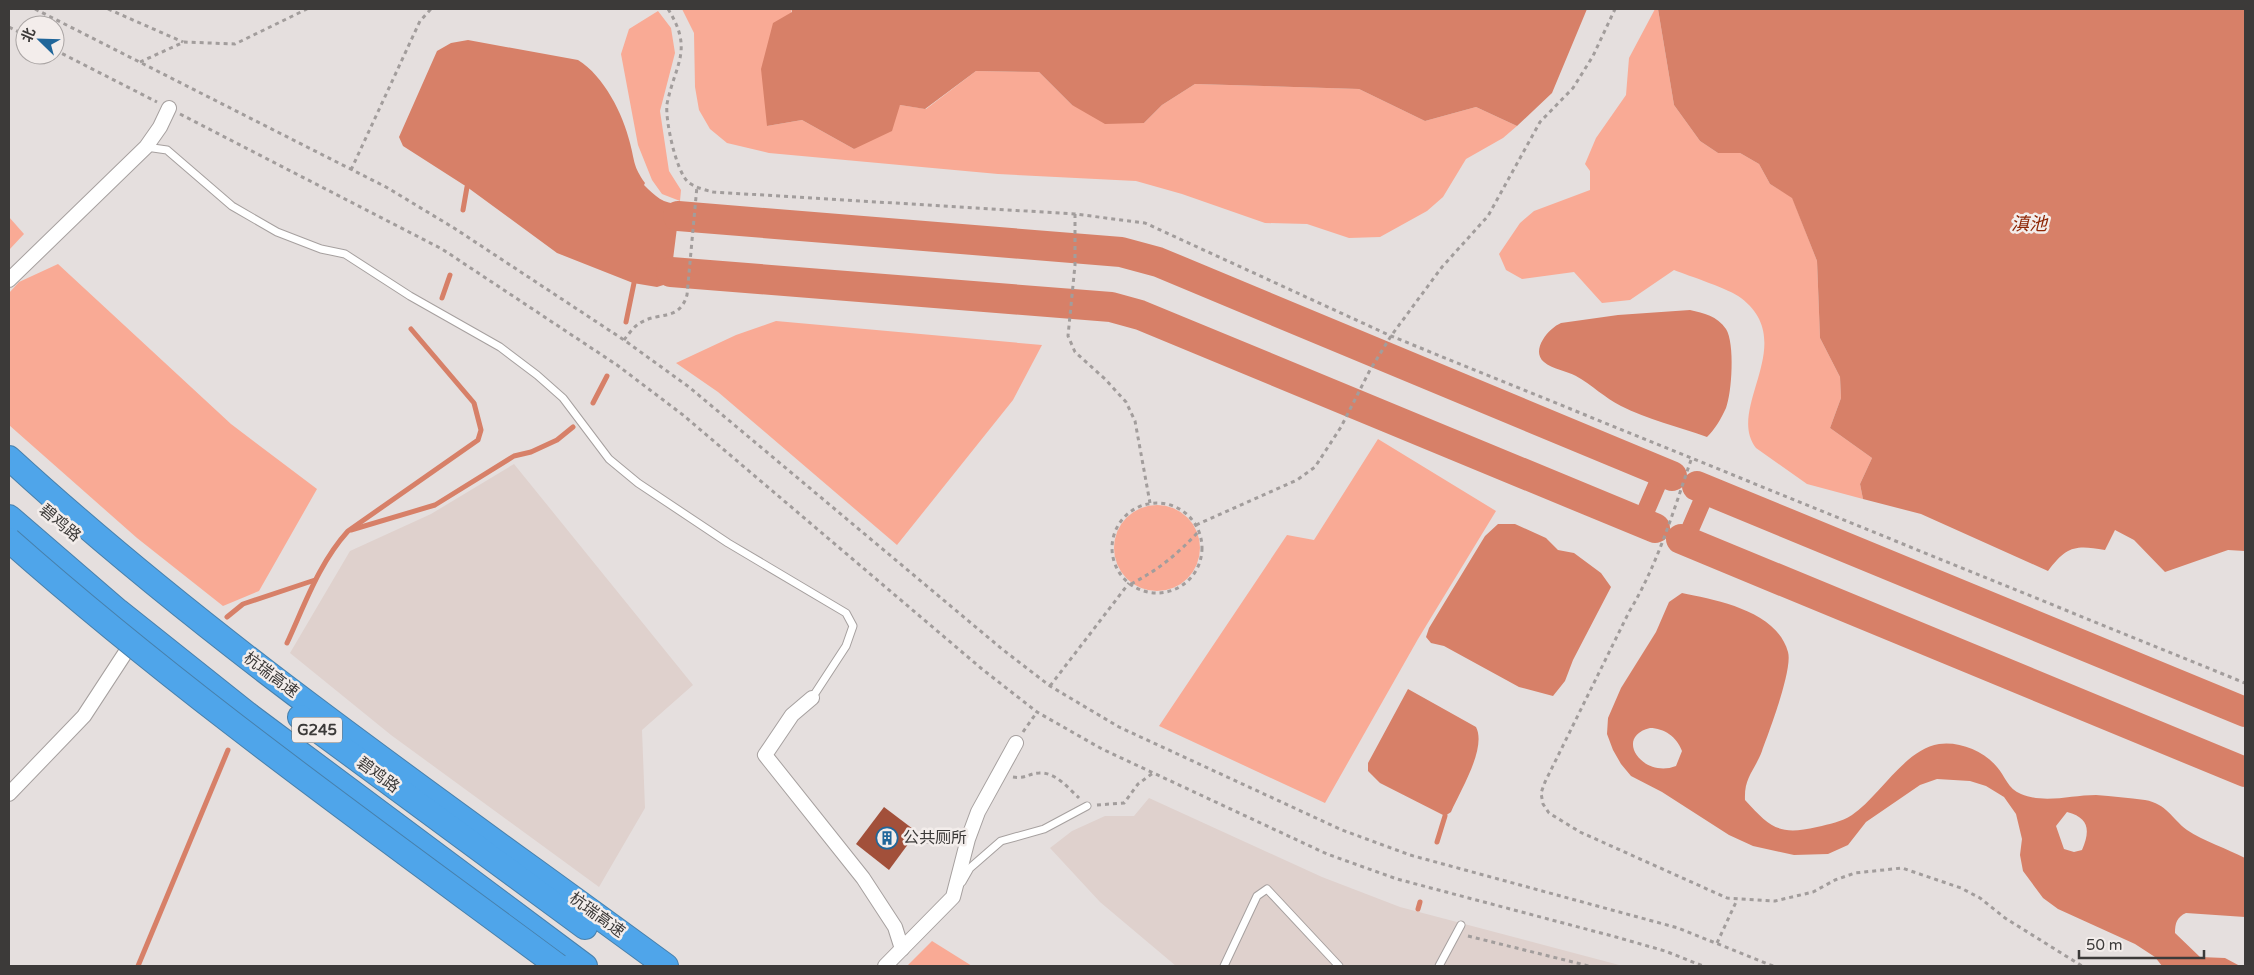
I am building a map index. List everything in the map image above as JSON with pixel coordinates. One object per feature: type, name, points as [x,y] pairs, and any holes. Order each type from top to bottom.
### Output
[{"type":"highway","name":"杭瑞高速","points":[[9,458],[105,542],[228,642],[666,966]]},
{"type":"highway","name":"碧鸡路","points":[[9,478],[159,607],[278,702],[639,966]]},
{"type":"highway","name":"碧鸡路","points":[[9,517],[141,629],[250,716],[585,966]]},
{"type":"highway","points":[[9,540],[85,606],[228,721],[558,966]]},
{"type":"street","points":[[9,280],[146,148],[160,127],[169,108]]},
{"type":"street","points":[[9,794],[84,716],[141,629]]},
{"type":"street","points":[[812,698],[792,716],[765,755],[862,878],[895,927],[902,949]]},
{"type":"street","points":[[885,966],[953,897],[968,839],[978,812],[1016,744]]},
{"type":"lane","points":[[146,148],[167,150],[239,211],[277,232],[321,249],[345,254],[410,296],[500,347],[537,374],[563,398],[609,459],[638,483],[728,543],[846,613],[853,626],[846,646],[812,698]]},
{"type":"lane","points":[[953,897],[970,868],[1001,841],[1044,829],[1087,806]]},
{"type":"lane","points":[[922,839],[968,839]]},
{"type":"lane","points":[[1224,966],[1257,896],[1268,889],[1339,966]]},
{"type":"lane","points":[[1439,966],[1461,925]]},
{"type":"path","points":[[35,9],[350,170],[454,228],[624,340],[696,393],[1050,686],[1119,727],[1342,830],[1410,856],[1678,928],[1773,966]]},
{"type":"path","points":[[108,9],[184,42],[234,44],[307,9]]},
{"type":"path","points":[[350,170],[420,21],[431,9]]},
{"type":"path","points":[[668,9],[681,33],[682,55],[666,115],[679,168],[689,183],[713,192],[1075,214],[1145,223],[1391,336],[1691,460],[2245,683]]},
{"type":"path","points":[[1196,524],[1297,480],[1315,467],[1341,427],[1360,393],[1370,370],[1391,336],[1442,267],[1488,216],[1540,122],[1573,88],[1593,56],[1615,9]]},
{"type":"path","points":[[140,62],[184,42]]},
{"type":"path","points":[[65,55],[442,249],[617,365],[683,415],[982,669],[1037,712],[1102,749],[1327,854],[1397,879],[1665,951],[1703,966]]},
{"type":"path","points":[[624,340],[638,323],[677,312],[684,304],[687,295],[691,259],[697,186]]},
{"type":"path","points":[[1075,214],[1075,265],[1068,336],[1075,352],[1126,402],[1135,421],[1150,503]]},
{"type":"path","points":[[1691,460],[1658,556],[1645,585],[1629,612],[1541,793],[1543,804],[1549,813],[1580,832],[1711,892],[1737,900],[1775,901],[1813,892],[1835,880],[1854,873],[1902,868],[1961,888],[1980,898],[2005,918],[2082,966]]},
{"type":"path","points":[[1150,503],[1164,503],[1182,510],[1196,524],[1202,544],[1199,563],[1185,583],[1162,593],[1142,591],[1130,584],[1119,572],[1114,563],[1112,553],[1113,537],[1126,514],[1135,508],[1150,503]]},
{"type":"path","points":[[1050,686],[1130,584],[1158,569],[1179,552],[1199,531]]},
{"type":"path","points":[[1037,712],[1016,744],[1011,777],[1025,778],[1039,773],[1055,776],[1087,806],[1124,803],[1138,784],[1153,773]]},
{"type":"path","points":[[1717,943],[1737,900]]},
{"type":"path","points":[[1456,934],[1589,966]]},
{"type":"shaded area","points":[[682,9],[792,9],[767,126],[802,120],[854,149],[900,105],[926,109],[976,71],[1039,72],[1072,105],[1144,123],[1162,105],[1195,84],[1359,89],[1425,121],[1476,107],[1517,126],[1503,138],[1466,159],[1443,197],[1427,211],[1380,237],[1349,238],[1307,224],[1265,223],[1182,194],[1136,181],[998,174],[769,153],[727,143],[710,129],[699,110],[695,87],[694,33]]},
{"type":"shaded area","points":[[1655,9],[1658,9],[1674,105],[1700,141],[1718,153],[1740,153],[1759,164],[1770,184],[1792,197],[1817,261],[1820,338],[1840,377],[1841,398],[1830,428],[1872,458],[1860,484],[1863,499],[1807,484],[1756,448],[1749,432],[1749,414],[1764,355],[1764,335],[1757,316],[1736,294],[1674,270],[1630,300],[1602,303],[1574,272],[1522,279],[1506,270],[1499,254],[1520,223],[1534,211],[1590,190],[1590,171],[1585,164],[1596,138],[1626,95],[1629,58]]},
{"type":"shaded area","points":[[658,11],[671,28],[675,53],[660,111],[669,171],[681,190],[680,201],[662,194],[652,180],[638,145],[621,54],[629,29]]},
{"type":"shaded area","points":[[9,217],[24,234],[9,250]]},
{"type":"shaded area","points":[[58,264],[231,424],[317,489],[259,591],[223,606],[137,538],[9,425],[9,293],[19,282]]},
{"type":"shaded area","points":[[776,321],[1042,345],[1013,400],[897,545],[718,392],[676,363],[736,335]]},
{"type":"shaded area","points":[[1378,439],[1496,511],[1418,639],[1325,803],[1159,726],[1287,535],[1314,540]]},
{"type":"shaded area","points":[[514,464],[693,685],[642,730],[645,808],[599,887],[391,735],[290,653],[350,551],[431,514]]},
{"type":"shaded area","points":[[1157,505],[1173,509],[1187,518],[1196,532],[1200,548],[1196,564],[1187,578],[1173,587],[1157,591],[1141,587],[1127,578],[1118,564],[1114,548],[1118,532],[1127,518],[1141,509]]},
{"type":"shaded area","points":[[1149,798],[1322,877],[1400,907],[1623,966],[1176,966],[1100,902],[1050,848],[1072,831],[1105,816],[1134,816]]},
{"type":"shaded area","points":[[932,941],[972,966],[907,966]]},
{"type":"water","points":[[792,9],[1587,9],[1552,93],[1517,126],[1476,107],[1425,121],[1359,89],[1195,84],[1162,105],[1144,123],[1105,124],[1072,105],[1039,72],[976,71],[925,109],[900,105],[892,131],[854,149],[802,120],[767,126],[761,69],[773,23],[792,12]]},
{"type":"water","name":"滇池","points":[[1658,9],[2245,9],[2245,551],[2228,550],[2165,572],[2134,540],[2115,530],[2105,550],[2072,549],[2061,556],[2048,571],[1921,514],[1863,499],[1860,484],[1872,458],[1830,428],[1841,398],[1840,377],[1820,338],[1817,261],[1792,198],[1770,184],[1759,164],[1740,153],[1718,153],[1700,141],[1674,105]]},
{"type":"water","points":[[468,40],[578,60],[596,76],[611,97],[623,120],[635,164],[645,183],[644,185],[660,199],[669,203],[680,204],[670,283],[657,287],[633,283],[557,253],[467,187],[403,146],[399,137],[437,51],[451,43]]},
{"type":"water","points":[[1690,310],[1705,314],[1719,321],[1726,329],[1731,345],[1732,368],[1728,401],[1720,420],[1707,437],[1631,411],[1609,399],[1576,376],[1547,364],[1540,357],[1540,346],[1543,340],[1551,330],[1561,323],[1618,315]]},
{"type":"water","points":[[1498,524],[1515,524],[1546,538],[1558,550],[1574,553],[1601,573],[1611,587],[1573,660],[1565,681],[1553,696],[1519,687],[1444,646],[1431,643],[1426,637],[1429,628],[1485,536]]},
{"type":"water","points":[[1682,593],[1728,604],[1759,617],[1772,626],[1782,638],[1789,660],[1784,686],[1775,716],[1759,758],[1748,780],[1745,792],[1745,800],[1768,823],[1784,830],[1804,830],[1844,819],[1862,807],[1915,755],[1927,748],[1947,743],[1971,748],[1985,756],[1992,761],[2013,789],[2030,797],[2049,799],[2096,795],[2152,802],[2164,808],[2193,834],[2245,858],[2245,917],[2186,913],[2179,918],[2175,929],[2175,933],[2200,957],[2225,958],[2240,966],[2162,966],[2155,957],[2135,944],[2058,909],[2043,898],[2023,871],[2020,855],[2022,839],[2016,814],[2004,797],[1986,786],[1970,781],[1937,779],[1920,785],[1866,822],[1848,845],[1828,854],[1794,855],[1753,846],[1729,835],[1662,792],[1631,776],[1613,750],[1607,734],[1608,718],[1621,688],[1656,632],[1669,602]],"holes":[[[1655,728],[1669,734],[1680,746],[1682,751],[1676,766],[1653,767],[1637,755],[1633,747],[1634,740],[1639,733]],[[2067,812],[2080,818],[2086,826],[2087,831],[2082,850],[2074,852],[2064,849],[2056,826]]]},
{"type":"water","points":[[1408,689],[1476,727],[1478,746],[1471,770],[1451,812],[1445,816],[1380,783],[1368,771],[1368,763]]},
{"type":"building","name":"公共厕所","points":[[884,807],[917,832],[889,870],[856,844]]},
{"type":"waterway","points":[[463,210],[467,187]]},
{"type":"waterway","points":[[678,216],[1121,252],[1158,262],[1672,476]]},
{"type":"waterway","points":[[671,272],[1111,307],[1140,315],[1655,528]]},
{"type":"waterway","points":[[442,298],[450,275]]},
{"type":"waterway","points":[[626,322],[634,283]]},
{"type":"waterway","points":[[287,643],[321,570],[348,531],[478,440],[481,430],[474,403],[411,329]]},
{"type":"waterway","points":[[593,403],[607,376]]},
{"type":"waterway","points":[[351,530],[435,505],[514,456],[531,452],[557,440],[573,427]]},
{"type":"waterway","points":[[1641,522],[1663,471]]},
{"type":"waterway","points":[[1697,486],[2245,712]]},
{"type":"waterway","points":[[1685,541],[1707,490]]},
{"type":"waterway","points":[[1681,539],[2245,772]]},
{"type":"waterway","points":[[227,617],[243,604],[315,580]]},
{"type":"waterway","points":[[138,966],[228,750]]},
{"type":"waterway","points":[[1437,842],[1445,816]]},
{"type":"waterway","points":[[1418,909],[1420,902]]},
{"type":"place","name":"公共厕所","points":[[887,838]]}]
